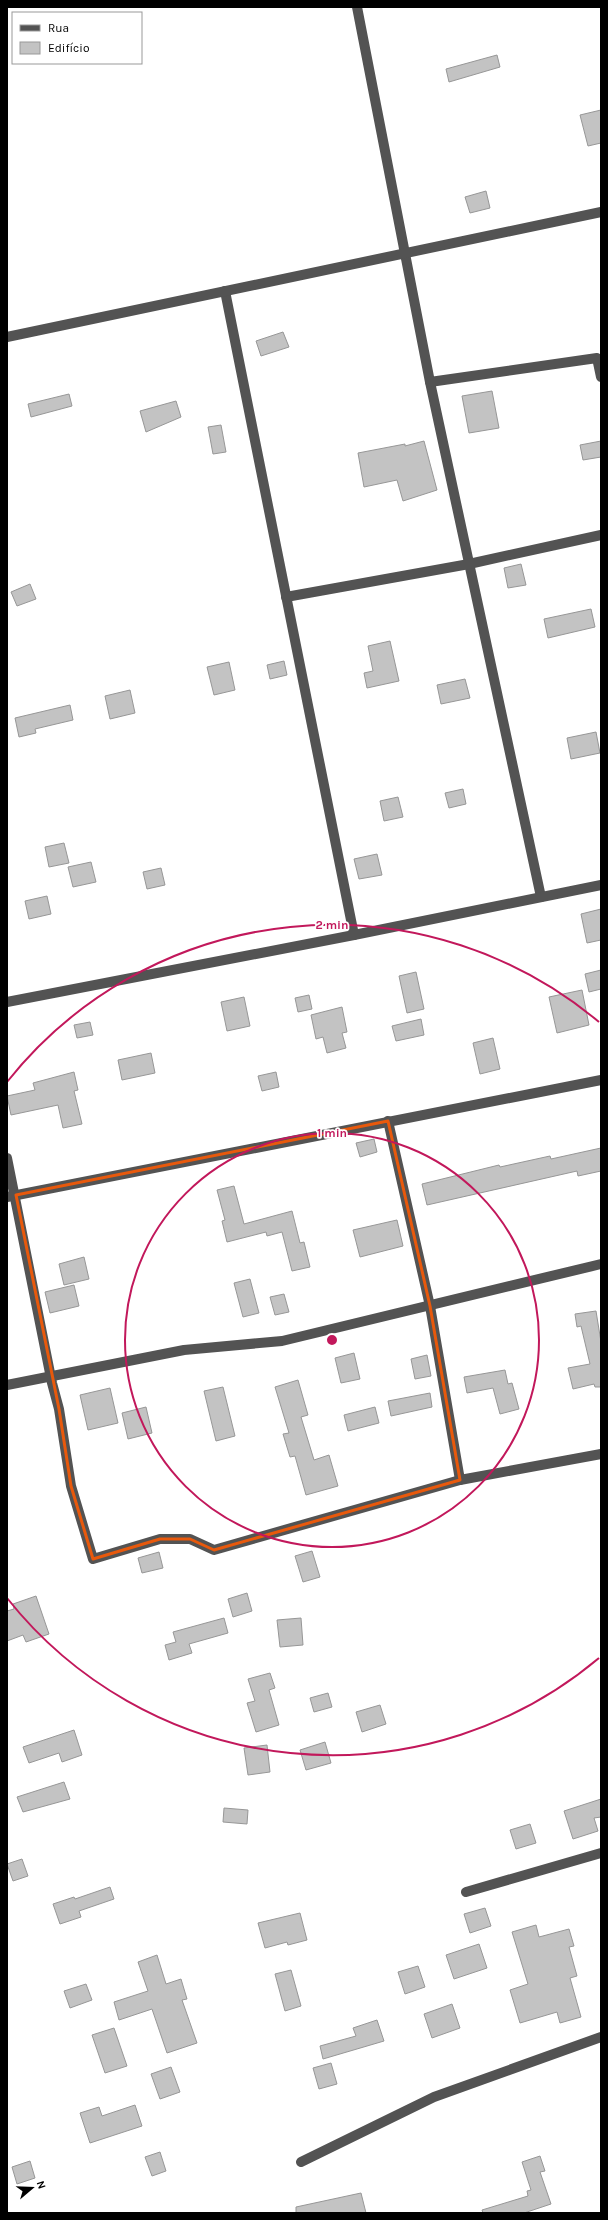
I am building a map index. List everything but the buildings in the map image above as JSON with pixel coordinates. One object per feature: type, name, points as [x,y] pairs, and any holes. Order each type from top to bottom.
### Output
[{"type":"street","points":[[357,7],[430,382],[541,897]]},
{"type":"street","points":[[7,337],[601,212]]},
{"type":"street","points":[[225,291],[354,935]]},
{"type":"street","points":[[430,382],[597,358],[601,377]]},
{"type":"street","points":[[286,597],[469,564],[601,535]]},
{"type":"street","points":[[7,1002],[354,935],[601,885]]},
{"type":"street","points":[[11,1196],[601,1080]]},
{"type":"street","points":[[388,1121],[430,1306],[460,1480]]},
{"type":"street","points":[[7,1158],[11,1196],[60,1410],[71,1486],[93,1559],[160,1539],[190,1539],[214,1550],[460,1480],[550,1465],[601,1454]]},
{"type":"street","points":[[7,1385],[184,1350],[282,1341],[601,1264]]},
{"type":"street","points":[[466,1892],[601,1853]]},
{"type":"street","points":[[301,2162],[434,2097],[601,2037]]},
{"type":"highlighted area","points":[[388,1121],[430,1306],[460,1480],[214,1550],[190,1539],[160,1539],[93,1559],[71,1486],[59,1409],[16,1195]]}]
